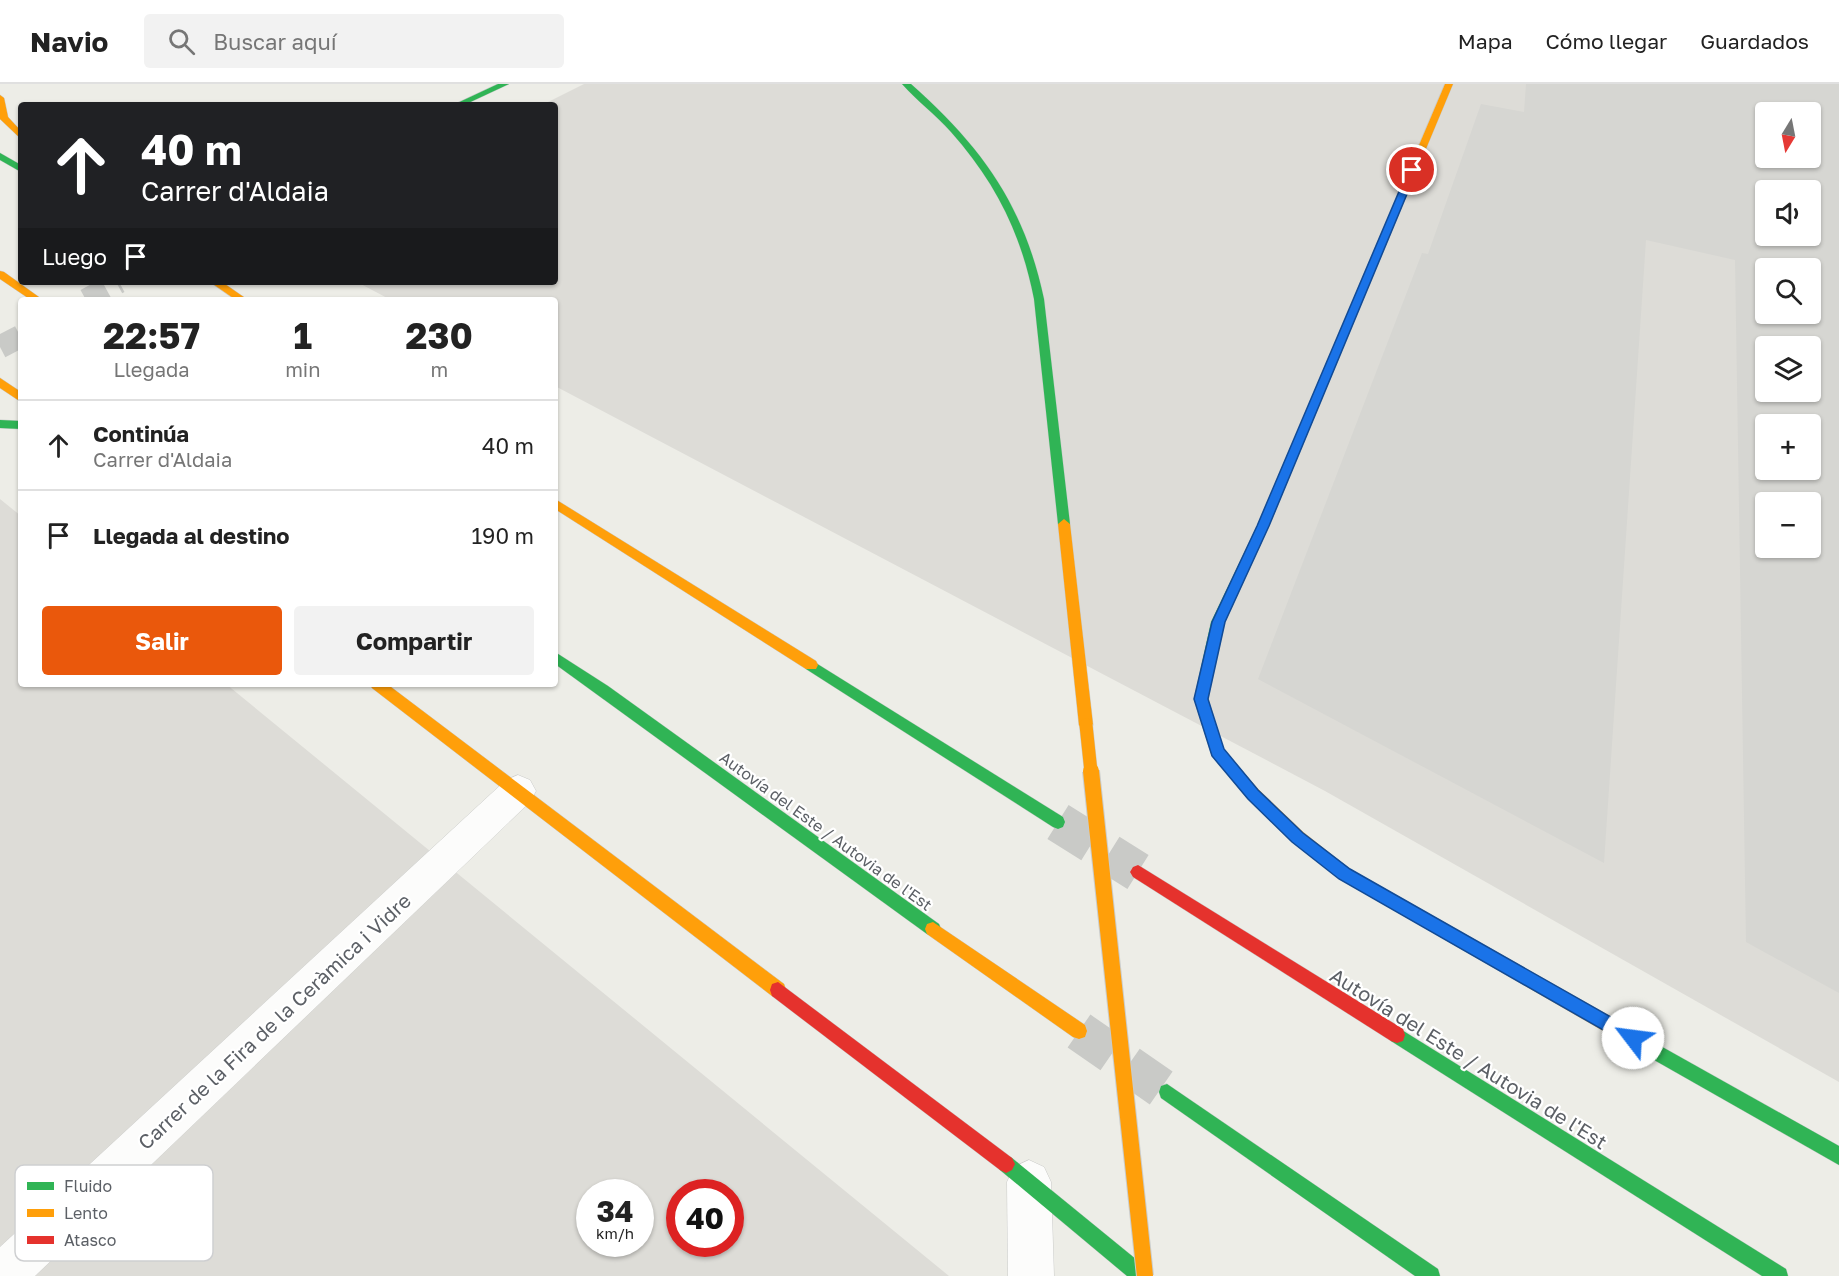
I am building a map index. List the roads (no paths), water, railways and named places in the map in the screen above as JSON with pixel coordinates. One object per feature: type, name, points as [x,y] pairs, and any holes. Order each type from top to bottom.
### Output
[{"type":"main road","points":[[6,84],[0,97],[4,118],[18,133]]},
{"type":"main road","points":[[464,102],[505,84]]},
{"type":"main road","points":[[906,84],[930,103],[964,137],[988,171],[1015,217],[1033,267],[1044,343],[1086,725],[1143,1276]]},
{"type":"main road","points":[[917,84],[930,103]]},
{"type":"main road","points":[[1449,84],[1263,526],[1218,622],[1201,699],[1217,752],[1253,794],[1298,837],[1345,874],[1839,1156]]},
{"type":"main road","points":[[0,156],[18,167]]},
{"type":"main road","points":[[0,274],[34,297]]},
{"type":"main road","points":[[220,285],[238,297]]},
{"type":"main road","points":[[0,382],[18,396]]},
{"type":"main road","points":[[0,424],[18,425]]},
{"type":"main road","points":[[558,505],[1058,822]]},
{"type":"main road","name":"Autovía del Este / Autovia de l'Est","points":[[558,659],[649,722],[825,854],[1079,1031]]},
{"type":"main road","points":[[380,687],[1029,1182],[1143,1276]]},
{"type":"main road","name":"Autovía del Este / Autovia de l'Est","points":[[1138,872],[1779,1276]]},
{"type":"main road","points":[[1167,1092],[1431,1276]]},
{"type":"street","name":"Carrer de la Fira de la Ceràmica i Vidre","points":[[120,1165],[518,791]]},
{"type":"street","points":[[1029,1182],[1030,1276]]},
{"type":"street","name":"Carrer de la Fira de la Ceràmica i Vidre","points":[[2,1276],[18,1261]]},
{"type":"tunnel","points":[[92,297],[114,285]]},
{"type":"tunnel","points":[[0,347],[18,338]]},
{"type":"tunnel","points":[[1058,822],[1138,872]]},
{"type":"tunnel","points":[[1079,1031],[1167,1092]]}]
